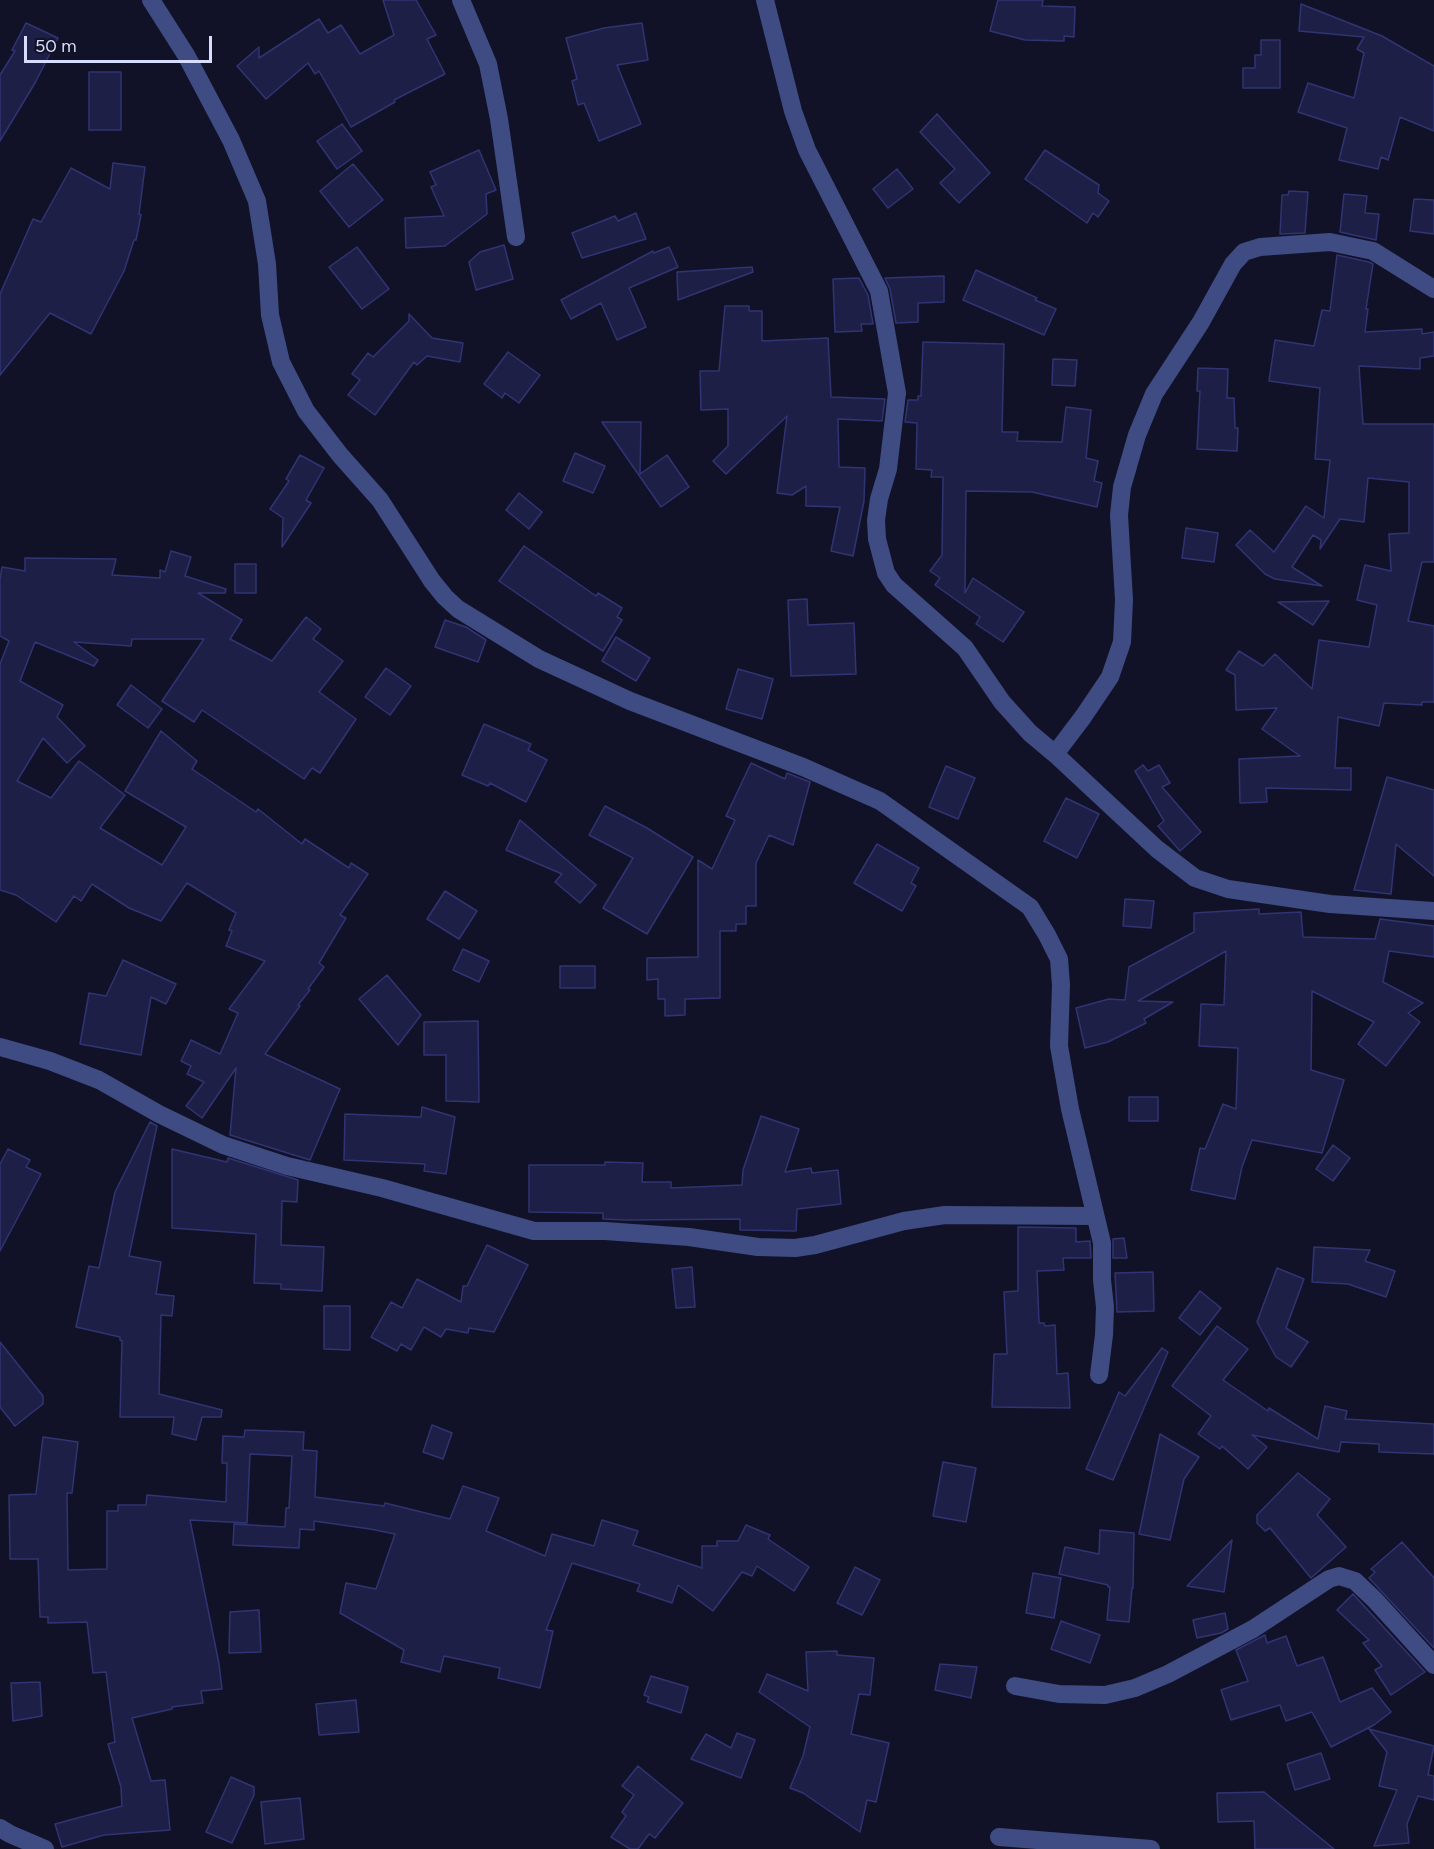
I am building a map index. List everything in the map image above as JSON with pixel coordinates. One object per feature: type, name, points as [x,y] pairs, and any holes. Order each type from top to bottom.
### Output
[{"type":"street","points":[[151,0],[186,55],[226,130],[257,201],[267,264],[270,315],[281,362],[306,411],[340,455],[380,500],[445,597],[458,609],[539,659],[630,701],[812,771],[880,801],[1029,907],[1059,959],[1061,985],[1059,1046],[1070,1109],[1102,1243],[1105,1307],[1099,1375]]},
{"type":"street","points":[[461,0],[488,64],[499,119],[516,237]]},
{"type":"street","points":[[765,0],[793,111],[807,150],[879,291],[897,393],[888,469],[879,499],[876,520],[877,539],[886,573],[903,596],[965,648],[1002,702],[1029,733],[1055,754],[1157,849],[1195,878],[1228,889],[1330,904],[1434,910]]},
{"type":"street","points":[[1055,754],[1110,677],[1122,642],[1124,600],[1119,514],[1122,487],[1137,435],[1154,394],[1201,322],[1233,264],[1244,252],[1260,247],[1330,242],[1373,251],[1434,289]]},
{"type":"street","points":[[0,1047],[50,1061],[99,1080],[159,1114],[223,1145],[287,1166],[382,1188],[534,1231],[605,1231],[689,1237],[749,1246],[795,1248],[815,1245],[904,1221],[945,1215],[1095,1216]]},
{"type":"street","points":[[1015,1686],[1070,1694],[1105,1695],[1135,1688],[1168,1674],[1253,1629],[1329,1579],[1339,1576],[1355,1581],[1434,1665]]},
{"type":"street","points":[[0,1828],[45,1849]]},
{"type":"street","points":[[999,1837],[1151,1849]]},
{"type":"building","points":[[383,0],[416,0],[436,35],[427,39],[445,74],[394,100],[395,102],[351,127],[319,71],[315,74],[308,63],[266,99],[237,66],[259,47],[259,58],[319,19],[328,33],[341,25],[360,54],[394,35]]},
{"type":"building","points":[[998,0],[1043,0],[1042,6],[1075,7],[1074,37],[1064,36],[1064,41],[1025,40],[990,31]]},
{"type":"building","points":[[1301,4],[1382,36],[1434,66],[1434,131],[1400,117],[1388,160],[1381,157],[1378,169],[1339,160],[1347,128],[1298,112],[1308,83],[1354,98],[1364,53],[1357,49],[1364,37],[1299,31]]},
{"type":"building","points":[[26,23],[58,38],[35,83],[0,141],[0,75],[15,51],[12,50]]},
{"type":"building","points":[[642,23],[648,60],[617,65],[641,124],[599,141],[584,103],[578,105],[572,81],[577,79],[566,38],[604,28]]},
{"type":"building","points":[[1261,40],[1280,40],[1280,88],[1243,88],[1243,68],[1255,68],[1255,55],[1261,55]]},
{"type":"building","points":[[89,72],[121,72],[121,130],[89,130]]},
{"type":"building","points":[[937,114],[990,173],[959,203],[940,183],[955,169],[920,132]]},
{"type":"building","points":[[342,124],[362,151],[337,169],[317,141]]},
{"type":"building","points":[[479,150],[496,190],[486,194],[487,214],[445,246],[406,248],[405,218],[444,216],[431,187],[436,185],[430,172]]},
{"type":"building","points":[[1045,150],[1099,185],[1098,193],[1109,201],[1098,217],[1093,213],[1087,223],[1025,179]]},
{"type":"building","points":[[113,163],[145,167],[139,214],[141,215],[136,240],[134,240],[124,271],[91,334],[50,313],[0,375],[0,294],[33,219],[41,222],[71,168],[110,189]]},
{"type":"building","points":[[353,164],[383,200],[349,227],[320,191]]},
{"type":"building","points":[[897,169],[913,189],[888,208],[873,189]]},
{"type":"building","points":[[1289,191],[1308,192],[1305,233],[1280,234],[1282,195],[1288,195]]},
{"type":"building","points":[[1344,194],[1367,196],[1365,213],[1379,214],[1376,240],[1340,232]]},
{"type":"building","points":[[1414,199],[1434,200],[1434,234],[1410,231]]},
{"type":"building","points":[[636,213],[646,239],[582,258],[572,233],[615,216],[618,221]]},
{"type":"building","points":[[504,245],[513,279],[476,290],[469,262],[480,252]]},
{"type":"building","points":[[357,247],[389,289],[362,309],[329,267]]},
{"type":"building","points":[[669,247],[678,267],[629,288],[646,327],[617,340],[601,303],[571,319],[561,300],[653,251],[654,253]]},
{"type":"building","points":[[1337,255],[1373,264],[1365,332],[1422,329],[1422,334],[1434,332],[1434,356],[1420,358],[1420,369],[1359,366],[1363,424],[1434,424],[1434,562],[1422,562],[1408,621],[1434,626],[1434,702],[1422,702],[1422,705],[1384,703],[1379,726],[1338,717],[1335,768],[1351,768],[1351,790],[1266,788],[1267,802],[1240,803],[1239,759],[1300,756],[1262,729],[1277,708],[1236,710],[1235,675],[1226,670],[1239,651],[1263,666],[1275,654],[1312,689],[1319,640],[1369,647],[1377,605],[1357,600],[1365,565],[1391,571],[1389,534],[1409,533],[1409,482],[1368,478],[1364,522],[1340,519],[1320,549],[1321,540],[1313,535],[1292,567],[1322,586],[1275,579],[1265,574],[1236,545],[1250,530],[1274,552],[1306,506],[1324,518],[1330,460],[1315,459],[1320,388],[1269,381],[1275,340],[1314,346],[1322,310],[1330,311]]},
{"type":"building","points":[[752,267],[753,272],[678,300],[677,272]]},
{"type":"building","points":[[976,270],[1056,309],[1044,335],[963,300]]},
{"type":"building","points":[[944,276],[944,302],[918,303],[918,322],[896,323],[890,289],[885,278]]},
{"type":"building","points":[[859,278],[868,295],[873,324],[861,324],[862,331],[835,332],[833,279]]},
{"type":"building","points":[[725,306],[749,306],[749,311],[762,311],[762,341],[828,338],[831,397],[885,399],[882,421],[838,419],[839,467],[865,468],[864,501],[853,556],[831,551],[840,507],[806,506],[806,486],[792,495],[777,493],[787,416],[726,474],[713,461],[728,446],[728,409],[701,410],[700,371],[719,371]]},
{"type":"building","points":[[409,314],[432,338],[463,343],[460,362],[427,356],[417,365],[414,362],[375,415],[348,395],[360,380],[352,374],[368,353],[373,357],[409,321]]},
{"type":"building","points":[[923,342],[1004,344],[1002,432],[1018,432],[1017,441],[1062,442],[1066,407],[1091,410],[1086,458],[1098,461],[1094,481],[1102,483],[1097,507],[1032,492],[966,491],[965,593],[973,578],[1024,612],[1003,642],[976,624],[980,617],[935,585],[940,578],[930,571],[942,555],[943,477],[931,477],[932,470],[916,469],[917,423],[905,422],[908,400],[918,400],[918,396],[921,396]]},
{"type":"building","points":[[508,352],[540,375],[519,403],[505,393],[502,398],[484,384]]},
{"type":"building","points":[[1053,359],[1077,360],[1075,386],[1052,385]]},
{"type":"building","points":[[1198,368],[1228,369],[1227,398],[1234,398],[1235,428],[1238,428],[1237,451],[1197,449],[1200,391],[1197,391]]},
{"type":"building","points":[[602,422],[641,422],[640,474],[667,455],[689,487],[661,507]]},
{"type":"building","points":[[575,453],[605,466],[593,493],[563,481]]},
{"type":"building","points":[[300,455],[324,468],[306,500],[311,503],[282,547],[283,518],[270,509],[289,481],[286,479]]},
{"type":"building","points":[[519,493],[542,512],[529,529],[506,510]]},
{"type":"building","points":[[1186,528],[1218,533],[1214,562],[1182,558]]},
{"type":"building","points":[[524,546],[596,596],[598,593],[622,608],[617,617],[622,620],[603,651],[499,581]]},
{"type":"building","points":[[171,551],[191,557],[185,576],[226,589],[225,593],[198,593],[242,620],[230,639],[272,661],[306,617],[321,629],[313,639],[343,661],[319,692],[356,719],[320,773],[312,768],[304,779],[202,710],[194,722],[162,701],[204,639],[132,639],[131,646],[74,642],[98,660],[94,666],[35,642],[20,681],[63,705],[57,717],[85,746],[67,763],[43,738],[17,781],[51,798],[79,761],[125,795],[100,828],[162,865],[186,827],[125,791],[161,731],[197,761],[192,769],[256,812],[258,809],[302,844],[305,839],[349,868],[351,863],[368,874],[340,915],[346,918],[319,963],[324,967],[298,1005],[300,1006],[265,1054],[340,1089],[310,1160],[230,1135],[236,1068],[202,1118],[186,1106],[204,1082],[187,1074],[191,1066],[181,1061],[191,1040],[220,1054],[238,1013],[229,1009],[265,961],[226,946],[236,913],[187,883],[161,921],[129,908],[92,884],[81,901],[74,896],[56,922],[16,895],[0,890],[0,664],[9,641],[0,636],[2,567],[25,571],[25,558],[116,559],[112,575],[160,578],[160,570],[165,572]]},
{"type":"building","points":[[235,564],[256,564],[256,593],[235,593]]},
{"type":"building","points":[[807,599],[808,625],[854,623],[856,674],[791,676],[788,600]]},
{"type":"building","points":[[1329,601],[1313,625],[1278,602]]},
{"type":"building","points":[[445,620],[466,627],[486,640],[478,662],[435,647]]},
{"type":"building","points":[[616,637],[650,658],[636,681],[602,661]]},
{"type":"building","points":[[386,668],[411,686],[390,715],[365,697]]},
{"type":"building","points":[[738,669],[773,679],[762,719],[726,709]]},
{"type":"building","points":[[131,685],[162,709],[148,728],[117,705]]},
{"type":"building","points":[[484,724],[531,744],[528,750],[547,760],[526,802],[490,783],[488,786],[462,775]]},
{"type":"building","points":[[751,763],[785,779],[787,773],[810,782],[793,845],[769,835],[756,863],[756,906],[746,906],[746,924],[736,924],[736,931],[720,931],[720,998],[685,999],[685,1015],[665,1016],[665,999],[658,999],[658,979],[647,980],[647,958],[698,957],[698,860],[712,869],[735,820],[726,816]]},
{"type":"building","points":[[1143,765],[1148,771],[1159,765],[1170,783],[1162,787],[1201,832],[1180,851],[1158,826],[1164,821],[1135,771]]},
{"type":"building","points":[[946,766],[975,778],[958,819],[929,807]]},
{"type":"building","points":[[1387,777],[1434,790],[1434,876],[1396,844],[1391,894],[1354,890]]},
{"type":"building","points":[[1066,798],[1099,814],[1077,858],[1044,841]]},
{"type":"building","points":[[605,806],[647,828],[693,857],[647,934],[603,908],[633,858],[589,835]]},
{"type":"building","points":[[520,820],[596,885],[580,903],[555,882],[562,874],[506,850]]},
{"type":"building","points":[[877,844],[919,868],[911,883],[916,886],[902,911],[854,883]]},
{"type":"building","points":[[445,891],[477,911],[459,939],[427,919]]},
{"type":"building","points":[[1125,899],[1154,901],[1151,928],[1123,926]]},
{"type":"building","points":[[1259,909],[1259,914],[1301,912],[1303,937],[1375,939],[1380,919],[1434,926],[1434,957],[1389,951],[1383,982],[1423,1003],[1408,1013],[1420,1022],[1386,1066],[1358,1044],[1374,1022],[1312,991],[1311,1070],[1344,1080],[1322,1153],[1252,1140],[1242,1167],[1235,1199],[1191,1190],[1200,1148],[1205,1149],[1223,1104],[1236,1109],[1238,1048],[1199,1046],[1201,1004],[1224,1005],[1226,951],[1138,1001],[1173,1002],[1144,1019],[1146,1023],[1108,1042],[1085,1048],[1076,1008],[1109,999],[1125,1000],[1129,967],[1194,932],[1194,913]]},
{"type":"building","points":[[463,949],[489,961],[479,982],[453,970]]},
{"type":"building","points":[[123,960],[176,984],[166,1004],[151,997],[141,1055],[80,1044],[89,993],[106,996]]},
{"type":"building","points":[[560,966],[595,966],[595,988],[560,988]]},
{"type":"building","points":[[387,975],[421,1015],[398,1045],[359,999]]},
{"type":"building","points":[[478,1021],[479,1102],[446,1101],[446,1055],[424,1055],[424,1022]]},
{"type":"building","points":[[1129,1097],[1158,1097],[1158,1121],[1129,1121]]},
{"type":"building","points":[[422,1107],[455,1117],[446,1174],[424,1171],[425,1164],[344,1160],[345,1114],[421,1117]]},
{"type":"building","points":[[761,1116],[799,1129],[785,1172],[811,1168],[812,1173],[838,1170],[841,1204],[797,1209],[796,1231],[740,1230],[740,1219],[627,1220],[603,1219],[603,1213],[529,1212],[529,1165],[643,1163],[642,1182],[671,1182],[671,1188],[742,1185],[743,1170]]},
{"type":"building","points":[[150,1122],[157,1126],[129,1256],[161,1262],[156,1294],[174,1296],[172,1316],[161,1315],[159,1394],[222,1410],[221,1417],[202,1417],[196,1440],[172,1434],[174,1417],[120,1417],[122,1341],[120,1337],[76,1327],[89,1266],[99,1268],[115,1192]]},
{"type":"building","points":[[1333,1145],[1350,1158],[1333,1181],[1316,1169]]},
{"type":"building","points":[[8,1149],[30,1160],[26,1167],[41,1174],[0,1251],[0,1164]]},
{"type":"building","points":[[172,1149],[227,1162],[228,1158],[298,1180],[297,1202],[282,1201],[281,1245],[324,1247],[322,1291],[281,1289],[281,1284],[254,1283],[256,1234],[172,1228]]},
{"type":"building","points":[[1018,1227],[1076,1228],[1076,1242],[1090,1241],[1091,1258],[1063,1258],[1064,1270],[1037,1271],[1039,1323],[1044,1323],[1045,1326],[1055,1325],[1057,1374],[1068,1373],[1070,1408],[992,1407],[994,1354],[1007,1354],[1004,1292],[1018,1291]]},
{"type":"building","points":[[1124,1238],[1127,1258],[1113,1258],[1113,1239]]},
{"type":"building","points":[[487,1245],[528,1265],[494,1332],[469,1328],[468,1333],[446,1329],[441,1337],[424,1327],[411,1350],[401,1344],[397,1351],[371,1337],[391,1302],[402,1308],[417,1279],[461,1302],[463,1286],[467,1286]]},
{"type":"building","points":[[1314,1247],[1370,1250],[1365,1261],[1395,1271],[1386,1297],[1348,1284],[1312,1282]]},
{"type":"building","points":[[692,1267],[695,1307],[676,1308],[672,1269]]},
{"type":"building","points":[[1277,1268],[1304,1279],[1286,1328],[1308,1342],[1291,1367],[1276,1357],[1257,1322]]},
{"type":"building","points":[[1153,1272],[1154,1311],[1117,1312],[1115,1273]]},
{"type":"building","points":[[1200,1291],[1221,1308],[1200,1335],[1179,1318]]},
{"type":"building","points":[[324,1306],[350,1306],[350,1350],[324,1349]]},
{"type":"building","points":[[1217,1326],[1248,1349],[1223,1380],[1268,1411],[1269,1408],[1318,1439],[1325,1406],[1347,1411],[1345,1419],[1434,1424],[1434,1454],[1379,1452],[1379,1444],[1341,1442],[1339,1452],[1252,1435],[1267,1447],[1248,1469],[1222,1446],[1220,1449],[1198,1434],[1211,1416],[1172,1386]]},
{"type":"building","points":[[0,1342],[43,1396],[43,1404],[15,1426],[0,1407]]},
{"type":"building","points":[[1162,1348],[1168,1352],[1113,1480],[1086,1469],[1119,1392],[1125,1396]]},
{"type":"building","points":[[432,1425],[452,1433],[443,1459],[423,1452]]},
{"type":"building","points":[[245,1430],[304,1432],[303,1450],[317,1451],[315,1497],[384,1506],[385,1503],[450,1519],[463,1486],[499,1498],[486,1531],[545,1556],[552,1534],[594,1546],[602,1520],[638,1531],[633,1545],[702,1568],[702,1546],[717,1546],[717,1541],[738,1541],[746,1525],[770,1535],[768,1539],[809,1567],[794,1591],[757,1566],[752,1576],[742,1572],[713,1611],[678,1585],[672,1603],[637,1591],[640,1584],[572,1563],[546,1630],[553,1631],[540,1688],[498,1678],[500,1668],[444,1656],[440,1672],[401,1662],[404,1650],[340,1613],[346,1583],[376,1589],[395,1534],[314,1521],[314,1530],[300,1529],[299,1548],[233,1545],[234,1524],[285,1527],[286,1508],[289,1508],[292,1456],[250,1454],[247,1523],[190,1520],[222,1689],[201,1691],[203,1703],[172,1707],[172,1709],[132,1718],[151,1781],[165,1780],[170,1830],[104,1835],[62,1847],[55,1824],[122,1806],[121,1787],[108,1744],[115,1742],[106,1672],[93,1673],[87,1622],[48,1623],[48,1617],[40,1617],[38,1559],[10,1559],[9,1495],[36,1494],[43,1437],[78,1442],[72,1493],[67,1493],[68,1570],[107,1569],[107,1511],[118,1511],[118,1505],[146,1505],[147,1495],[226,1502],[227,1463],[222,1463],[223,1436],[244,1437]]},
{"type":"building","points":[[1160,1434],[1199,1457],[1184,1479],[1170,1540],[1139,1534]]},
{"type":"building","points":[[943,1462],[976,1468],[966,1522],[933,1516]]},
{"type":"building","points":[[1298,1473],[1330,1499],[1317,1515],[1346,1547],[1311,1578],[1270,1528],[1265,1531],[1257,1523],[1257,1515]]},
{"type":"building","points":[[1100,1530],[1134,1533],[1133,1588],[1129,1622],[1107,1620],[1110,1587],[1108,1585],[1059,1574],[1065,1547],[1099,1554]]},
{"type":"building","points":[[1232,1540],[1224,1592],[1187,1586]]},
{"type":"building","points":[[1402,1542],[1434,1578],[1434,1648],[1369,1578],[1375,1572],[1371,1569]]},
{"type":"building","points":[[855,1567],[880,1580],[862,1615],[837,1603]]},
{"type":"building","points":[[1033,1573],[1061,1578],[1054,1618],[1026,1613]]},
{"type":"building","points":[[1353,1594],[1425,1672],[1391,1695],[1375,1670],[1382,1666],[1363,1643],[1369,1640],[1337,1610]]},
{"type":"building","points":[[259,1610],[261,1652],[229,1653],[230,1612]]},
{"type":"building","points":[[1225,1613],[1228,1629],[1221,1633],[1197,1638],[1193,1620]]},
{"type":"building","points":[[1061,1621],[1100,1635],[1090,1663],[1051,1649]]},
{"type":"building","points":[[1265,1635],[1267,1643],[1286,1636],[1297,1666],[1323,1657],[1340,1702],[1372,1688],[1391,1712],[1374,1725],[1331,1747],[1312,1712],[1286,1721],[1280,1705],[1231,1720],[1221,1690],[1248,1681],[1236,1650]]},
{"type":"building","points":[[837,1651],[837,1655],[874,1658],[870,1695],[859,1694],[851,1734],[889,1743],[876,1802],[867,1800],[860,1832],[803,1793],[790,1788],[803,1756],[810,1727],[759,1692],[767,1674],[808,1691],[806,1652]]},
{"type":"building","points":[[940,1664],[977,1667],[971,1698],[935,1690]]},
{"type":"building","points":[[651,1676],[688,1687],[681,1713],[647,1702],[649,1697],[644,1695]]},
{"type":"building","points":[[40,1682],[42,1716],[13,1721],[11,1683]]},
{"type":"building","points":[[356,1700],[359,1732],[319,1735],[316,1704]]},
{"type":"building","points":[[1369,1729],[1434,1746],[1428,1775],[1434,1776],[1434,1800],[1418,1796],[1407,1824],[1409,1843],[1374,1846],[1397,1790],[1379,1786],[1387,1752]]},
{"type":"building","points":[[737,1733],[755,1740],[741,1778],[691,1759],[706,1734],[731,1748]]},
{"type":"building","points":[[1321,1753],[1330,1779],[1295,1790],[1287,1764]]},
{"type":"building","points":[[638,1766],[683,1803],[655,1838],[649,1834],[638,1849],[630,1849],[611,1837],[626,1816],[622,1812],[634,1795],[622,1786]]},
{"type":"building","points":[[231,1777],[254,1787],[254,1795],[232,1843],[206,1832]]},
{"type":"building","points":[[1264,1792],[1334,1849],[1255,1849],[1254,1821],[1218,1822],[1217,1793]]},
{"type":"building","points":[[300,1798],[304,1839],[265,1844],[261,1802]]}]
